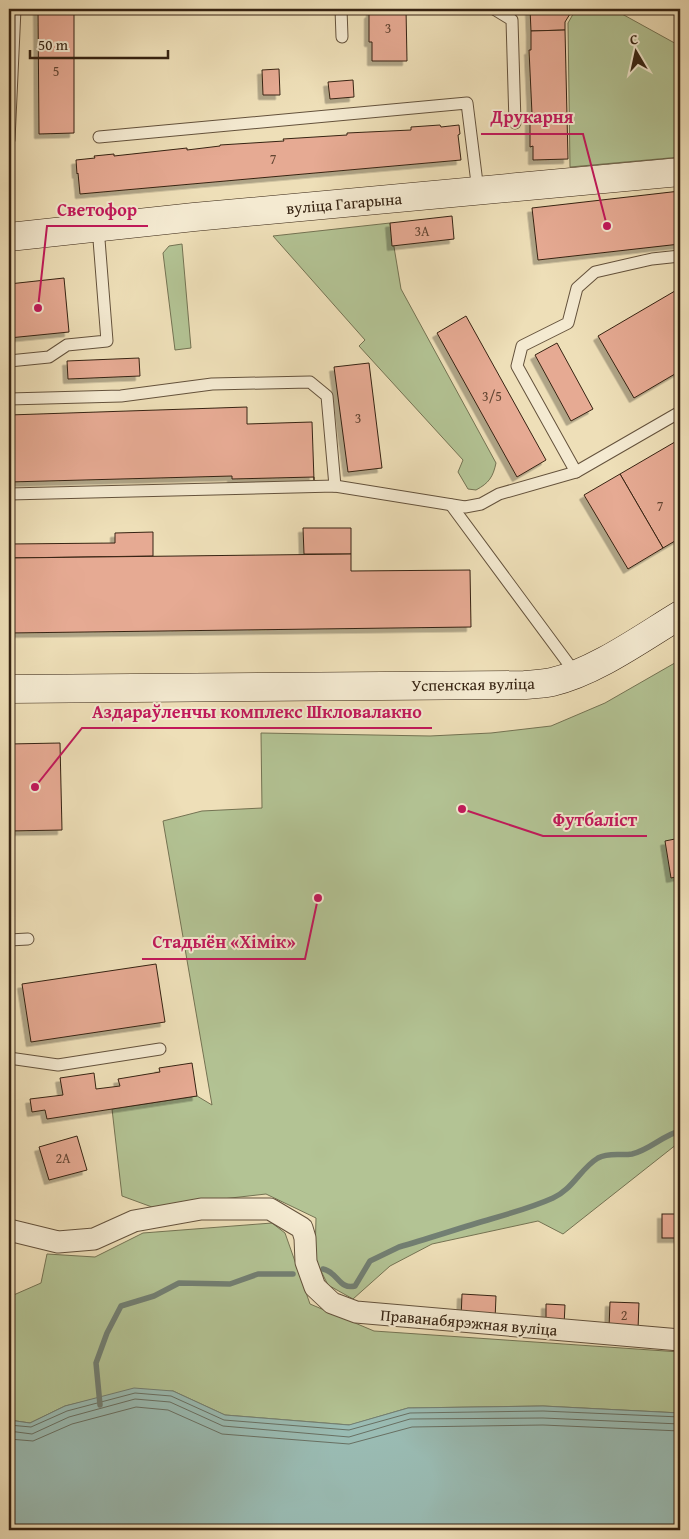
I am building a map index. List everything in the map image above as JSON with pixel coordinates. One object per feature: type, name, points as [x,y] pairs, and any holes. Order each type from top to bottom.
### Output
[{"type":"main road","name":"вуліца Гагарына","points":[[9,237],[680,172]]},
{"type":"main road","name":"Успенская вуліца","points":[[9,688],[525,684],[552,682],[599,664],[680,615]]},
{"type":"street","name":"Праванабярэжная вуліца","points":[[9,1230],[58,1242],[94,1239],[134,1221],[201,1209],[270,1209],[302,1228],[305,1238],[306,1262],[315,1287],[332,1303],[356,1312],[680,1340]]},
{"type":"lane","points":[[9,140],[15,9]]},
{"type":"lane","points":[[342,9],[342,37]]},
{"type":"lane","points":[[494,9],[512,20],[515,123]]},
{"type":"lane","points":[[99,137],[467,103],[478,191]]},
{"type":"lane","points":[[9,361],[49,357],[67,344],[107,341],[98,227]]},
{"type":"lane","points":[[576,472],[517,366],[522,346],[568,323],[577,288],[595,272],[652,259],[680,256]]},
{"type":"lane","points":[[9,400],[121,396],[212,384],[310,382],[327,396],[335,486]]},
{"type":"lane","points":[[9,494],[335,486],[465,507],[481,504],[499,494],[576,472],[680,412]]},
{"type":"lane","points":[[451,505],[576,674]]},
{"type":"lane","points":[[9,940],[28,939]]},
{"type":"lane","points":[[9,1058],[58,1065],[160,1050]]},
{"type":"green space","points":[[576,9],[613,9],[680,46],[680,157],[570,167],[568,23]]},
{"type":"green space","points":[[390,223],[401,289],[496,463],[490,479],[476,490],[468,489],[458,472],[463,460],[359,346],[365,340],[273,236]]},
{"type":"green space","points":[[182,244],[191,348],[175,350],[163,253],[169,246]]},
{"type":"green space","points":[[680,660],[680,1145],[677,1144],[563,1234],[538,1221],[432,1244],[390,1266],[353,1299],[328,1285],[315,1259],[316,1218],[266,1194],[152,1207],[122,1196],[112,1109],[197,1096],[212,1105],[163,821],[202,811],[262,808],[261,733],[430,736],[491,733],[551,726],[605,703]]},
{"type":"green space","points":[[272,1223],[285,1233],[310,1304],[374,1331],[680,1352],[680,1413],[543,1406],[408,1408],[350,1425],[225,1415],[173,1391],[99,1398],[65,1406],[30,1423],[9,1420],[9,1297],[41,1283],[47,1254],[95,1257],[143,1233]]},
{"type":"water","points":[[134,1388],[173,1391],[225,1415],[349,1425],[408,1408],[543,1406],[680,1413],[680,1530],[9,1530],[9,1420],[30,1423],[65,1406]]},
{"type":"building","points":[[38,9],[74,9],[74,133],[39,134]]},
{"type":"building","points":[[371,9],[406,9],[407,61],[372,61],[372,42],[369,42],[369,14]]},
{"type":"building","points":[[530,9],[573,9],[565,22],[565,30],[531,31]]},
{"type":"building","points":[[565,30],[568,159],[533,160],[533,146],[530,147],[530,114],[532,114],[529,50],[531,50],[531,31]]},
{"type":"building","points":[[279,69],[280,95],[263,95],[262,70]]},
{"type":"building","points":[[353,80],[354,97],[330,99],[328,82]]},
{"type":"building","points":[[440,125],[441,127],[459,125],[460,134],[458,135],[461,160],[80,194],[76,160],[95,158],[94,156],[114,154],[114,156],[187,148],[187,150],[220,145],[284,141],[283,139],[347,135],[347,133],[411,130],[411,127]]},
{"type":"building","points":[[680,191],[680,244],[538,260],[532,208]]},
{"type":"building","points":[[452,216],[454,239],[392,246],[390,223]]},
{"type":"building","points":[[64,278],[69,332],[9,338],[9,284]]},
{"type":"building","points":[[680,288],[680,371],[634,398],[598,336]]},
{"type":"building","points":[[466,316],[546,460],[517,477],[437,333]]},
{"type":"building","points":[[557,343],[593,409],[571,421],[535,355]]},
{"type":"building","points":[[139,358],[140,376],[68,379],[67,361]]},
{"type":"building","points":[[369,363],[382,468],[348,472],[334,367]]},
{"type":"building","points":[[247,407],[247,424],[312,422],[314,477],[232,479],[232,476],[9,482],[9,415]]},
{"type":"building","points":[[680,439],[680,538],[663,548],[620,474]]},
{"type":"building","points":[[620,474],[663,548],[628,569],[584,495]]},
{"type":"building","points":[[303,528],[351,528],[351,554],[304,554]]},
{"type":"building","points":[[153,532],[153,556],[9,558],[9,544],[115,543],[115,533]]},
{"type":"building","points":[[351,554],[351,571],[470,570],[471,627],[9,633],[9,558]]},
{"type":"building","points":[[60,743],[62,830],[9,831],[9,744]]},
{"type":"building","points":[[680,838],[680,876],[671,878],[665,841]]},
{"type":"building","points":[[156,964],[165,1022],[31,1042],[22,984]]},
{"type":"building","points":[[192,1063],[197,1096],[47,1119],[45,1110],[32,1112],[30,1099],[63,1095],[60,1078],[94,1073],[96,1089],[120,1086],[118,1079],[160,1072],[159,1068]]},
{"type":"building","points":[[77,1136],[87,1170],[49,1180],[39,1147]]},
{"type":"building","points":[[9,1163],[13,1179],[9,1181]]},
{"type":"building","points":[[662,1214],[680,1214],[680,1238],[662,1238]]},
{"type":"building","points":[[9,1246],[11,1246],[12,1266],[9,1266]]},
{"type":"building","points":[[462,1294],[496,1296],[495,1320],[461,1319]]},
{"type":"building","points":[[610,1302],[639,1303],[638,1329],[609,1328]]},
{"type":"building","points":[[546,1304],[565,1305],[564,1326],[546,1326]]},
{"type":"waterway","points":[[323,1269],[332,1273],[345,1285],[355,1286],[370,1261],[399,1247],[545,1201],[566,1190],[586,1167],[598,1158],[606,1155],[628,1155],[639,1152],[680,1131]]},
{"type":"waterway","points":[[100,1405],[96,1363],[107,1333],[121,1306],[154,1296],[179,1283],[230,1284],[258,1274],[293,1274]]},
{"type":"place","name":"Друкарня","points":[[607,226]]},
{"type":"place","name":"Светофор","points":[[38,308]]},
{"type":"place","name":"Аздараўленчы комплекс Шкловалакно","points":[[35,787]]},
{"type":"place","name":"Футбаліст","points":[[462,809]]},
{"type":"place","name":"Стадыён «Хімік»","points":[[318,898]]}]
